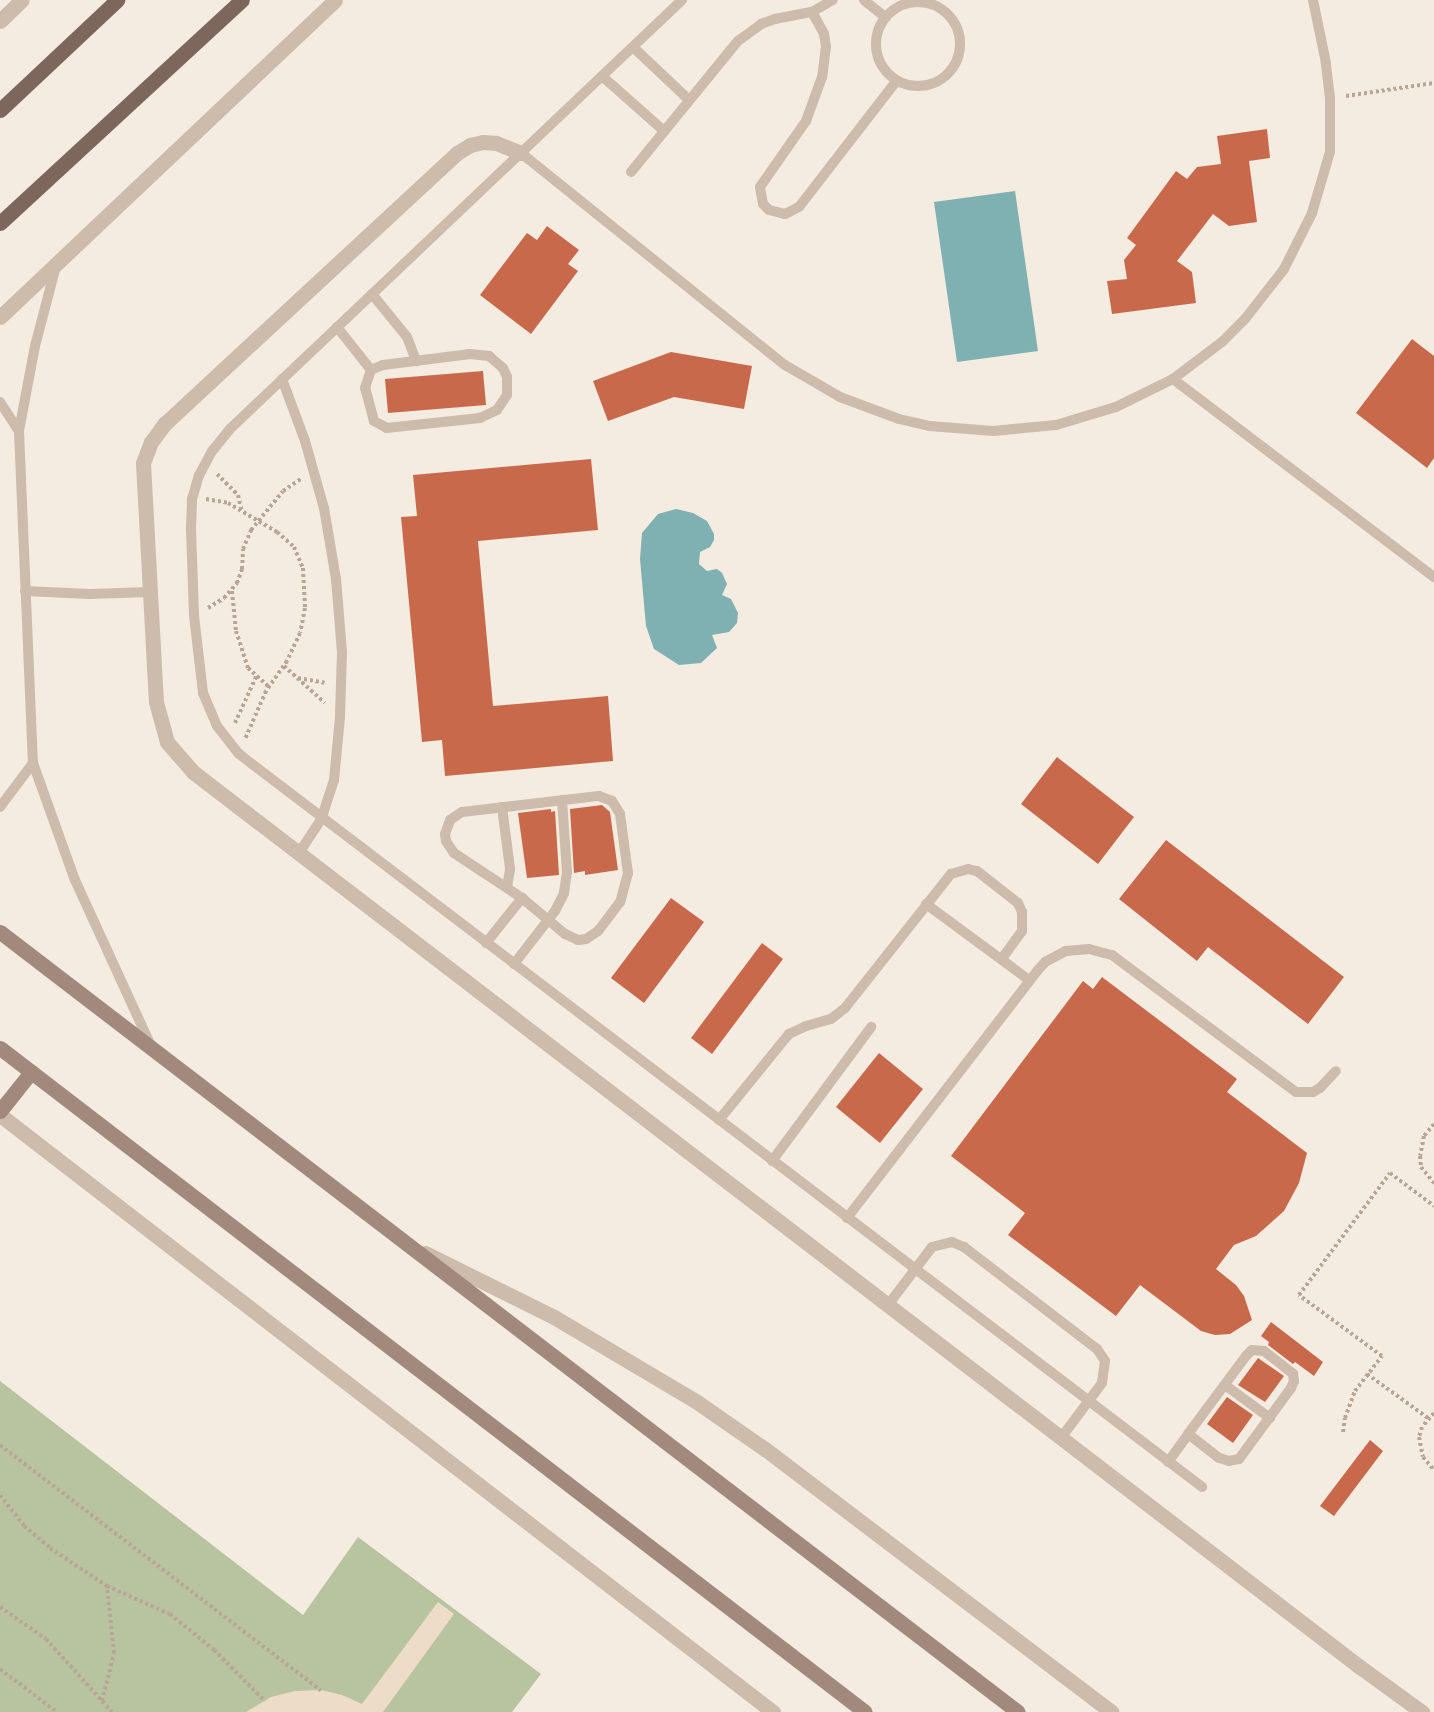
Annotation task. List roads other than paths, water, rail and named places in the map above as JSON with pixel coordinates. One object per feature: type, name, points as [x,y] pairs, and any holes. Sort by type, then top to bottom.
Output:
[{"type":"main road","points":[[0,110],[117,0]]},
{"type":"main road","points":[[0,223],[242,0]]},
{"type":"main road","points":[[0,932],[1018,1712]]},
{"type":"main road","points":[[0,1048],[865,1712]]},
{"type":"main road","points":[[0,1113],[31,1072]]},
{"type":"street","points":[[0,21],[22,0]]},
{"type":"street","points":[[0,317],[335,0]]},
{"type":"street","points":[[521,153],[496,143],[483,142],[470,145],[457,153],[165,423],[151,442],[143,463],[156,702],[167,742],[194,772],[1422,1712]]},
{"type":"street","points":[[0,1113],[773,1712]]},
{"type":"street","points":[[405,1244],[554,1317],[697,1402],[765,1449],[1111,1712]]},
{"type":"lane","points":[[682,0],[230,429],[205,464],[192,500],[190,558],[203,693],[217,726],[238,753],[1202,1487]]},
{"type":"lane","points":[[631,172],[728,52],[748,32],[775,19],[812,12],[833,0]]},
{"type":"lane","points":[[864,0],[886,18]]},
{"type":"lane","points":[[521,153],[785,365],[811,382],[868,409],[930,426],[972,430],[1024,429],[1087,417],[1116,407],[1173,379],[1223,341],[1266,295],[1294,250],[1312,213],[1330,152],[1330,98],[1322,40],[1313,0]]},
{"type":"lane","points":[[906,4],[929,4],[949,16],[960,38],[957,61],[942,79],[920,86],[897,80],[888,73],[877,51],[877,39],[886,18],[906,4]]},
{"type":"lane","points":[[812,12],[822,28],[826,46],[822,77],[806,121],[760,187],[763,204],[769,210],[785,214],[799,207],[897,80]]},
{"type":"lane","points":[[633,47],[689,100]]},
{"type":"lane","points":[[602,76],[664,131]]},
{"type":"lane","points":[[57,263],[35,346],[19,431],[33,763],[79,890],[152,1050]]},
{"type":"lane","points":[[372,294],[406,337],[416,361]]},
{"type":"lane","points":[[337,327],[371,370]]},
{"type":"lane","points":[[470,354],[489,356],[503,368],[507,377],[507,395],[497,410],[480,418],[387,428],[374,421],[369,413],[365,381],[371,370],[383,365],[470,354]]},
{"type":"lane","points":[[282,379],[315,472],[336,579],[342,688],[334,780],[322,818],[299,853]]},
{"type":"lane","points":[[1173,379],[1434,577]]},
{"type":"lane","points":[[0,402],[19,431]]},
{"type":"lane","points":[[25,591],[90,594],[150,592]]},
{"type":"lane","points":[[0,807],[33,763]]},
{"type":"lane","points":[[599,796],[606,798],[617,807],[627,863],[627,883],[620,902],[598,931],[586,939],[571,938],[507,887],[454,853],[449,848],[445,834],[450,820],[462,812],[562,800],[599,796]]},
{"type":"lane","points":[[514,964],[549,920],[564,893],[567,872],[562,800]]},
{"type":"lane","points":[[502,807],[510,869],[507,887]]},
{"type":"lane","points":[[719,1120],[789,1034],[806,1026],[831,1019],[845,1008],[951,874],[968,869],[985,875],[1012,896],[1022,912],[1022,931],[1002,959]]},
{"type":"lane","points":[[486,943],[522,898]]},
{"type":"lane","points":[[926,904],[1029,980]]},
{"type":"lane","points":[[847,1218],[1029,980],[1045,962],[1066,951],[1077,949],[1101,951],[1122,961],[1296,1092],[1313,1092],[1327,1083],[1336,1071]]},
{"type":"lane","points":[[772,1161],[871,1027]]},
{"type":"lane","points":[[888,1305],[915,1269],[938,1244],[958,1244],[1097,1348],[1105,1361],[1105,1376],[1062,1438]]},
{"type":"lane","points":[[1168,1462],[1188,1434],[1248,1353],[1256,1349],[1267,1353],[1290,1371],[1294,1381],[1243,1455],[1234,1460],[1219,1458],[1188,1434]]},
{"type":"lane","points":[[1225,1384],[1270,1418]]},
{"type":"water","points":[[1015,191],[1038,351],[957,362],[934,202]]},
{"type":"water","points":[[676,509],[693,513],[707,521],[714,534],[714,540],[710,547],[700,552],[699,564],[707,571],[717,569],[722,573],[727,584],[722,595],[731,599],[738,613],[737,623],[729,632],[712,635],[717,648],[701,663],[679,665],[654,649],[646,626],[640,559],[642,533],[658,514]]}]
